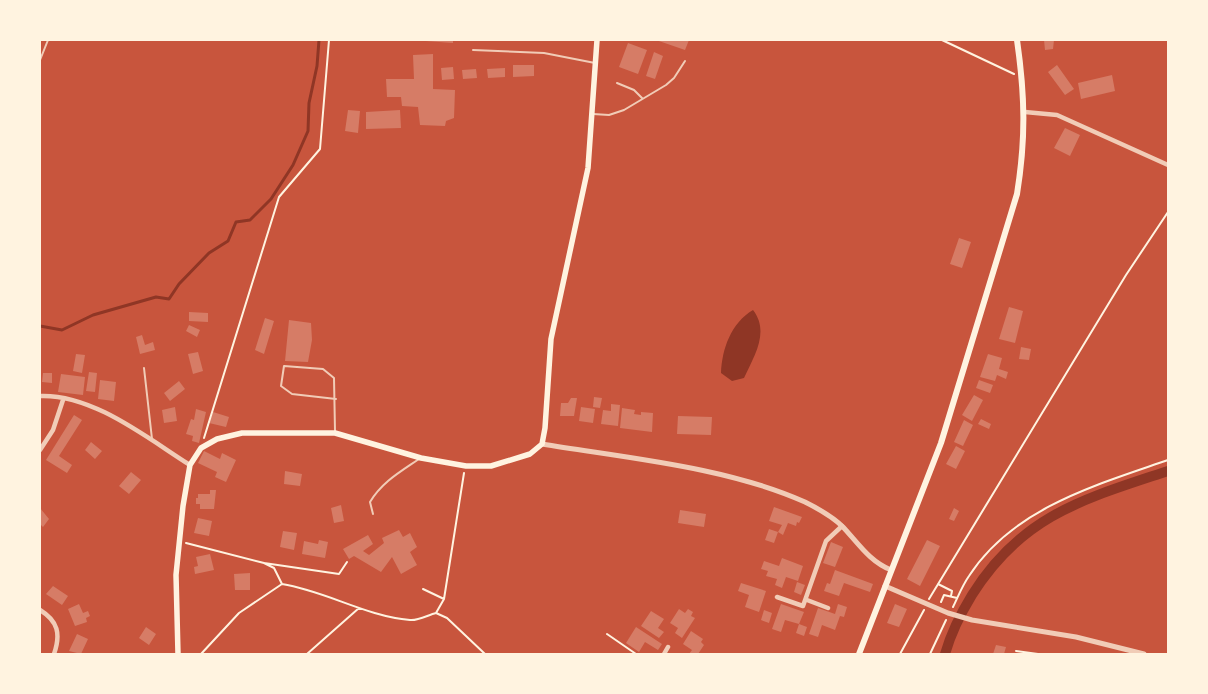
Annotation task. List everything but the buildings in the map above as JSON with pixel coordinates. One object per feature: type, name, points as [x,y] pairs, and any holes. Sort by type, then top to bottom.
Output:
[{"type":"main road","points":[[178,654],[176,575],[179,540],[190,465],[201,448],[217,439],[242,433],[335,433],[421,458],[466,466],[491,466],[510,462],[530,454],[542,444],[545,428],[551,339],[588,168],[597,40]]},
{"type":"main road","points":[[858,654],[941,443],[1007,232],[1019,186],[1025,112],[1017,40]]},
{"type":"street","points":[[1025,112],[1057,115],[1168,165]]},
{"type":"street","points":[[40,396],[90,405],[128,424],[190,465]]},
{"type":"street","points":[[40,450],[53,430],[63,400]]},
{"type":"street","points":[[542,444],[723,475],[805,502],[825,513],[842,526],[874,560],[891,570]]},
{"type":"street","points":[[777,597],[803,606],[807,600],[826,541],[842,526]]},
{"type":"street","points":[[885,586],[937,608],[972,620],[1076,638],[1144,654]]},
{"type":"street","points":[[807,600],[828,608]]},
{"type":"street","points":[[40,610],[49,616],[58,629],[54,654]]},
{"type":"street","points":[[664,654],[668,648]]},
{"type":"lane","points":[[40,60],[48,40]]},
{"type":"lane","points":[[473,50],[544,53],[595,63]]},
{"type":"lane","points":[[591,114],[618,113],[666,85],[685,61]]},
{"type":"lane","points":[[617,83],[634,90],[643,98]]},
{"type":"lane","points":[[335,433],[336,399],[334,378],[323,369],[284,366],[281,386],[292,394],[336,399]]},
{"type":"lane","points":[[144,368],[153,441]]},
{"type":"lane","points":[[373,514],[370,502],[378,490],[385,482],[421,458]]},
{"type":"path","points":[[201,448],[216,393],[279,197],[320,149],[329,40]]},
{"type":"path","points":[[942,40],[1022,77]]},
{"type":"path","points":[[929,599],[1126,275],[1168,212]]},
{"type":"path","points":[[951,610],[968,577],[979,562],[1020,524],[1054,504],[1089,487],[1168,460]]},
{"type":"path","points":[[201,654],[239,613],[282,584],[305,588],[359,608],[412,621],[436,613],[444,599],[466,466]]},
{"type":"path","points":[[179,540],[193,546],[264,563],[339,574],[347,562]]},
{"type":"path","points":[[264,563],[274,568],[282,584]]},
{"type":"path","points":[[938,584],[952,590],[951,596]]},
{"type":"path","points":[[423,589],[444,599]]},
{"type":"path","points":[[937,608],[944,595],[957,598]]},
{"type":"path","points":[[900,654],[925,607]]},
{"type":"path","points":[[307,654],[359,608]]},
{"type":"path","points":[[436,613],[447,618],[485,654]]},
{"type":"path","points":[[930,654],[948,617]]},
{"type":"path","points":[[607,634],[636,654]]},
{"type":"path","points":[[1016,651],[1038,654]]},
{"type":"shaded area","points":[[753,310],[758,318],[760,327],[759,344],[744,378],[732,381],[721,373],[723,355],[733,329],[745,315]]},
{"type":"waterway","points":[[40,326],[62,330],[93,315],[156,297],[169,299],[179,284],[209,253],[228,241],[236,222],[250,220],[271,199],[293,165],[308,131],[309,103],[317,66],[319,40]]},
{"type":"waterway","points":[[945,654],[950,638],[972,595],[991,568],[1012,546],[1034,528],[1082,501],[1168,471]]}]
